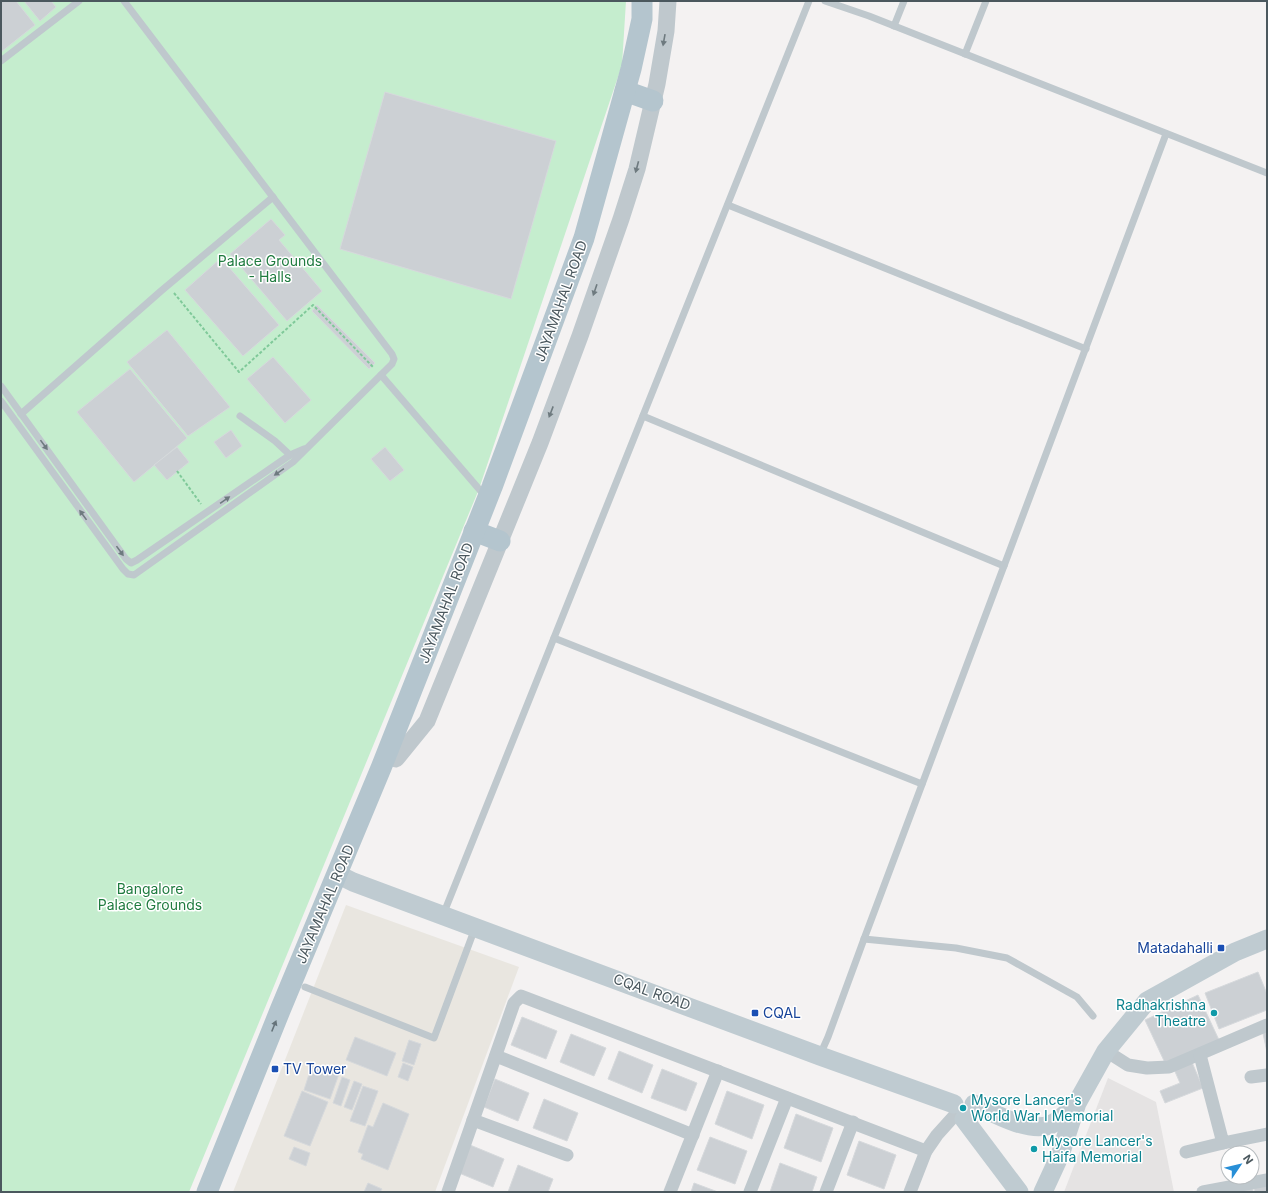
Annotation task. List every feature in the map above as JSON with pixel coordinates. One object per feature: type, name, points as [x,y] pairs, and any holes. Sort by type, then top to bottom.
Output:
[{"type":"main road","name":"JAYAMAHAL ROAD","points":[[629,93],[642,19],[642,1]]},
{"type":"main road","name":"JAYAMAHAL ROAD","points":[[207,1192],[343,877],[396,759],[486,536],[494,492],[584,238],[650,30],[650,1]]},
{"type":"main road","points":[[629,93],[653,101]]},
{"type":"main road","name":"JAYAMAHAL ROAD","points":[[220,1192],[305,986],[381,768],[486,536]]},
{"type":"main road","name":"CQAL ROAD","points":[[343,877],[962,1110],[1034,1126],[1049,1125],[1063,1117],[1077,1103]]},
{"type":"main road","name":"CQAL ROAD","points":[[1043,1192],[1060,1155],[1077,1103],[1106,1051],[1147,1001],[1222,959],[1267,939]]},
{"type":"main road","points":[[962,1110],[1019,1192]]},
{"type":"street","points":[[486,536],[540,443],[580,336],[621,218],[637,169],[653,101],[666,31],[668,1]]},
{"type":"street","points":[[451,1191],[473,1120],[514,1003],[521,996],[926,1151]]},
{"type":"street","points":[[1106,1051],[1128,1065],[1147,1068],[1170,1067],[1267,1025]]},
{"type":"street","points":[[1200,1054],[1223,1143]]},
{"type":"street","points":[[496,1056],[693,1135]]},
{"type":"street","points":[[670,1192],[718,1071]]},
{"type":"street","points":[[1251,1077],[1267,1075]]},
{"type":"street","points":[[750,1192],[787,1098]]},
{"type":"street","points":[[910,1192],[926,1151],[937,1135],[962,1110]]},
{"type":"street","points":[[473,1120],[567,1155]]},
{"type":"street","points":[[826,1192],[853,1122]]},
{"type":"street","points":[[1186,1152],[1267,1134]]},
{"type":"street","points":[[1203,1192],[1267,1180]]},
{"type":"lane","points":[[1,61],[79,1]]},
{"type":"lane","points":[[1,401],[118,563],[128,574],[134,575],[293,462],[392,364],[394,359],[392,354],[124,1]]},
{"type":"lane","points":[[443,915],[809,1]]},
{"type":"lane","points":[[825,1],[894,26],[1267,173]]},
{"type":"lane","points":[[894,26],[904,1]]},
{"type":"lane","points":[[965,54],[986,1]]},
{"type":"lane","points":[[820,1056],[1166,134]]},
{"type":"lane","points":[[21,414],[273,197]]},
{"type":"lane","points":[[728,205],[1086,349]]},
{"type":"lane","points":[[381,375],[494,492]]},
{"type":"lane","points":[[1,386],[126,559],[131,563],[290,455],[308,447]]},
{"type":"lane","points":[[240,416],[275,441],[290,455]]},
{"type":"lane","points":[[643,416],[1004,566]]},
{"type":"lane","points":[[237,491],[242,498]]},
{"type":"lane","points":[[175,534],[181,541]]},
{"type":"lane","points":[[554,638],[922,784]]},
{"type":"lane","points":[[305,986],[434,1038],[475,927]]},
{"type":"lane","points":[[864,939],[956,948],[1007,958],[1077,997],[1093,1016]]},
{"type":"path","points":[[168,286],[240,372],[313,305],[381,375]]},
{"type":"path","points":[[177,471],[206,512]]},
{"type":"shaded area","points":[[346,905],[519,967],[435,1192],[233,1192]]},
{"type":"shaded area","points":[[1108,1078],[1156,1102],[1174,1192],[1064,1192]]},
{"type":"green space","name":"Palace Grounds - Halls","points":[[1,1],[626,1],[622,65],[479,489],[189,1192],[1,1192]]},
{"type":"building","points":[[1,1],[16,1],[35,25],[1,52]]},
{"type":"building","points":[[24,1],[51,1],[56,7],[40,21]]},
{"type":"building","points":[[385,92],[556,141],[511,299],[340,249]]},
{"type":"building","points":[[271,219],[285,235],[279,240],[322,291],[287,321],[230,254]]},
{"type":"building","points":[[221,258],[279,325],[243,356],[185,290]]},
{"type":"building","points":[[317,305],[375,363],[369,369],[312,311]]},
{"type":"building","points":[[167,330],[230,407],[188,436],[127,362]]},
{"type":"building","points":[[273,357],[311,400],[285,423],[247,379]]},
{"type":"building","points":[[130,369],[187,438],[134,482],[77,412]]},
{"type":"building","points":[[231,430],[242,446],[226,458],[214,442]]},
{"type":"building","points":[[177,447],[189,462],[167,480],[154,465]]},
{"type":"building","points":[[385,447],[404,470],[390,481],[371,459]]},
{"type":"building","points":[[1258,972],[1267,994],[1267,1010],[1219,1029],[1205,993]]},
{"type":"building","points":[[1198,995],[1219,1040],[1166,1065],[1145,1020]]},
{"type":"building","points":[[522,1017],[557,1031],[546,1059],[511,1045]]},
{"type":"building","points":[[1267,1028],[1267,1052],[1262,1029]]},
{"type":"building","points":[[571,1034],[606,1048],[594,1076],[560,1062]]},
{"type":"building","points":[[355,1037],[396,1053],[387,1076],[346,1060]]},
{"type":"building","points":[[409,1040],[421,1044],[414,1065],[402,1061]]},
{"type":"building","points":[[619,1051],[653,1065],[642,1093],[608,1079]]},
{"type":"building","points":[[1191,1060],[1203,1088],[1165,1103],[1160,1091],[1180,1083],[1173,1067]]},
{"type":"building","points":[[403,1063],[413,1067],[408,1081],[398,1077]]},
{"type":"building","points":[[312,1065],[339,1074],[330,1099],[304,1090]]},
{"type":"building","points":[[662,1069],[697,1083],[686,1111],[651,1098]]},
{"type":"building","points":[[342,1077],[350,1080],[341,1106],[333,1103]]},
{"type":"building","points":[[495,1079],[529,1093],[518,1121],[484,1107]]},
{"type":"building","points":[[354,1081],[362,1084],[352,1110],[344,1107]]},
{"type":"building","points":[[363,1086],[378,1091],[365,1126],[350,1121]]},
{"type":"building","points":[[302,1091],[328,1102],[310,1146],[284,1136]]},
{"type":"building","points":[[727,1091],[764,1105],[752,1139],[715,1124]]},
{"type":"building","points":[[544,1099],[578,1113],[567,1141],[533,1128]]},
{"type":"building","points":[[383,1103],[409,1114],[388,1170],[361,1159],[363,1154],[358,1152],[368,1125],[373,1127]]},
{"type":"building","points":[[796,1114],[833,1128],[821,1162],[784,1148]]},
{"type":"building","points":[[710,1137],[747,1151],[735,1184],[697,1170]]},
{"type":"building","points":[[859,1141],[896,1155],[884,1189],[847,1175]]},
{"type":"building","points":[[470,1145],[504,1159],[493,1187],[459,1173]]},
{"type":"building","points":[[294,1147],[310,1153],[306,1166],[289,1159]]},
{"type":"building","points":[[780,1163],[817,1177],[812,1192],[770,1192]]},
{"type":"building","points":[[518,1165],[553,1179],[548,1192],[508,1192]]},
{"type":"building","points":[[368,1183],[382,1189],[380,1192],[364,1192]]},
{"type":"building","points":[[694,1183],[718,1192],[691,1192]]},
{"type":"building","points":[[1267,1186],[1267,1192],[1255,1192],[1254,1187]]},
{"type":"building","points":[[1253,1187],[1253,1192],[1238,1192],[1238,1189]]},
{"type":"place","name":"Matadahalli","points":[[1221,948]]},
{"type":"place","name":"CQAL","points":[[755,1013]]},
{"type":"place","name":"Radhakrishna Theatre","points":[[1214,1013]]},
{"type":"place","name":"TV Tower","points":[[275,1069]]},
{"type":"place","name":"Mysore Lancer's World War I Memorial","points":[[963,1108]]},
{"type":"place","name":"Mysore Lancer's Haifa Memorial","points":[[1034,1149]]},
{"type":"park label","name":"Bangalore Palace Grounds","points":[[150,898]]}]
